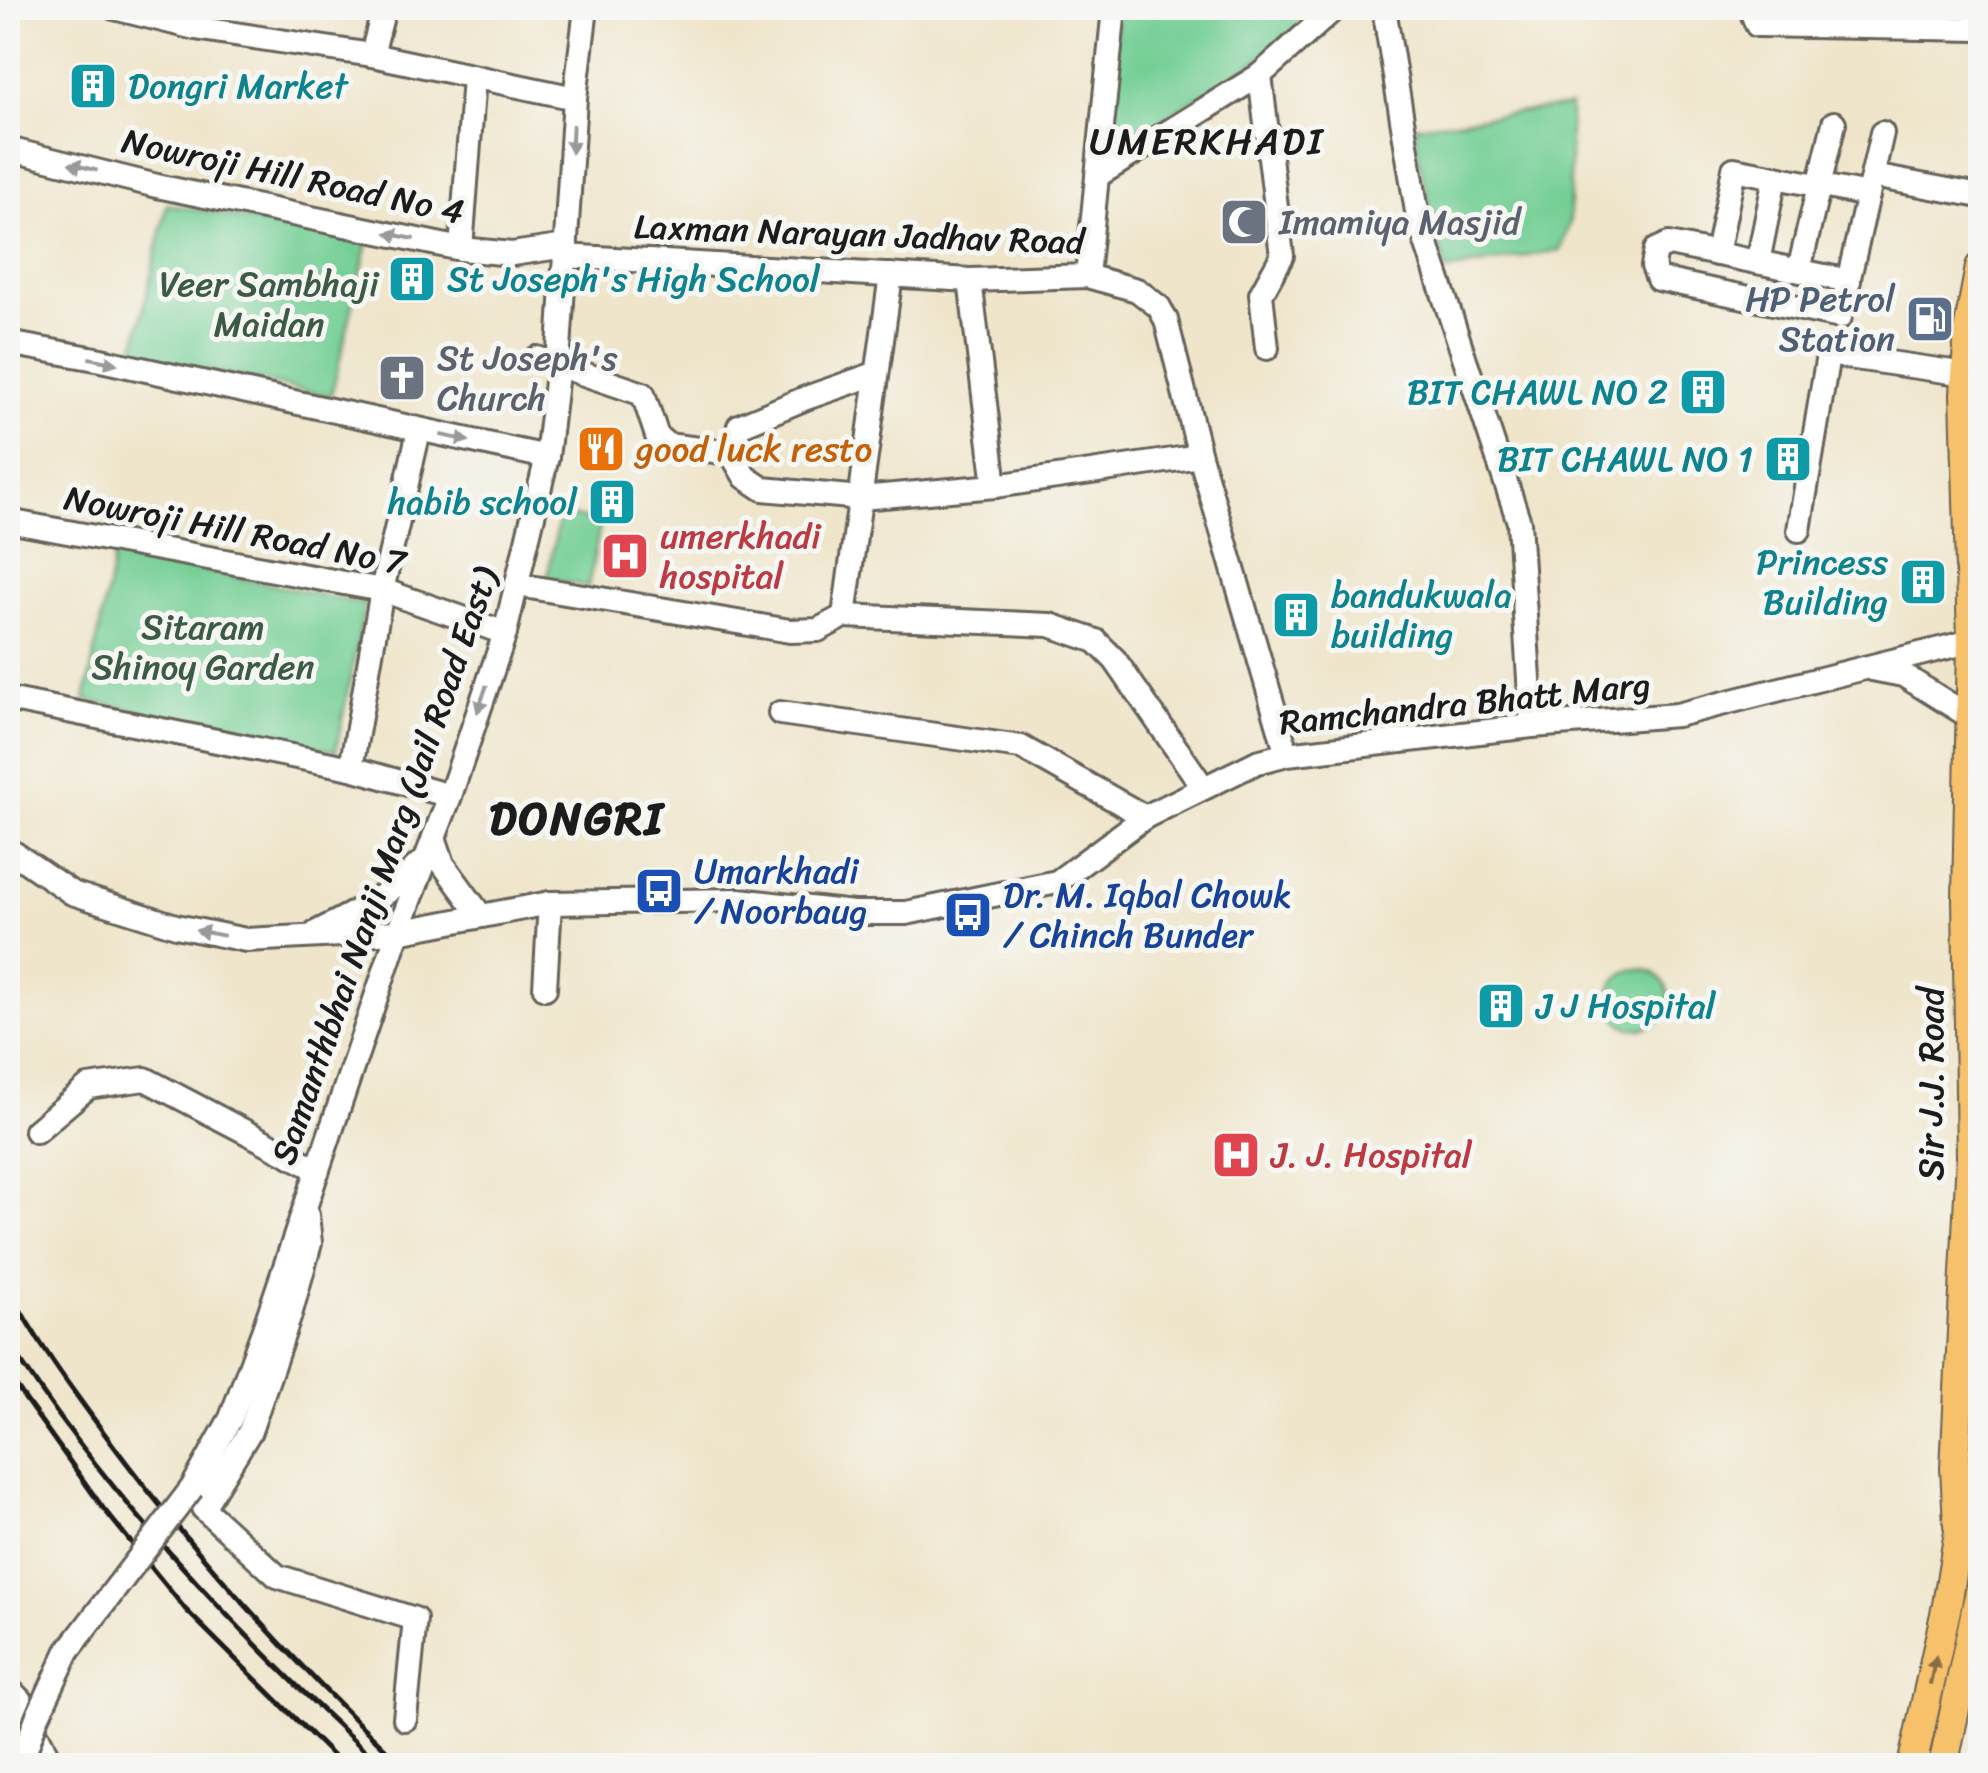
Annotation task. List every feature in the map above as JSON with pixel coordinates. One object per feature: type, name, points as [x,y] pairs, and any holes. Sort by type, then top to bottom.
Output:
[{"type":"main road","name":"Sir J.J. Road","points":[[1958,1525],[1955,1468],[1971,1156],[1967,899],[1970,717],[1976,641],[1966,374],[1969,326],[1980,267]]},
{"type":"main road","points":[[1912,1766],[1947,1605],[1958,1525],[1973,1470],[1980,1342]]},
{"type":"main road","points":[[1943,1766],[1980,1595]]},
{"type":"street","points":[[114,8],[198,18],[574,98]]},
{"type":"street","points":[[372,54],[384,8]]},
{"type":"street","name":"Samanthbhai Nanji Marg (Jail Road East)","points":[[20,1766],[68,1651],[192,1488],[231,1418],[505,633],[546,457],[547,362],[565,251],[574,98],[586,8]]},
{"type":"street","points":[[1087,276],[1114,8]]},
{"type":"street","points":[[1097,176],[1260,75],[1335,8]]},
{"type":"street","points":[[1384,8],[1418,218],[1519,522],[1532,726]]},
{"type":"street","points":[[1750,8],[1757,25],[1980,29]]},
{"type":"street","points":[[1260,75],[1282,256],[1261,294],[1267,348]]},
{"type":"street","points":[[461,249],[474,78]]},
{"type":"street","points":[[1799,270],[1834,123]]},
{"type":"street","points":[[1799,530],[1827,361],[1834,354],[1882,133]]},
{"type":"street","name":"Nowroji Hill Road No 4","points":[[8,148],[156,186],[461,249],[512,254],[565,251]]},
{"type":"street","points":[[1716,254],[1734,168],[1819,185],[1870,185],[1980,196]]},
{"type":"street","points":[[1744,297],[1776,177]]},
{"type":"street","points":[[1840,317],[1658,280],[1654,273],[1656,250],[1661,245],[1849,280]]},
{"type":"street","name":"Laxman Narayan Jadhav Road","points":[[565,251],[970,280],[1087,276],[1137,290],[1159,306],[1166,320],[1200,456],[1287,754]]},
{"type":"street","points":[[844,616],[890,275]]},
{"type":"street","points":[[970,280],[995,486]]},
{"type":"street","points":[[8,343],[546,457]]},
{"type":"street","points":[[1834,354],[1966,374]]},
{"type":"street","points":[[547,362],[643,394],[657,436],[666,445],[731,452]]},
{"type":"street","points":[[875,374],[739,426],[731,452],[745,477],[763,489],[861,498],[995,486],[1200,456]]},
{"type":"street","points":[[351,768],[382,590],[419,430]]},
{"type":"street","name":"Nowroji Hill Road No 7","points":[[8,521],[382,590],[505,633]]},
{"type":"street","points":[[518,584],[790,631],[818,630],[844,616],[1050,625],[1096,640],[1115,660],[1204,787]]},
{"type":"street","name":"Ramchandra Bhatt Marg","points":[[8,850],[72,893],[176,926],[246,940],[398,932],[550,903],[739,900],[853,914],[906,913],[1057,882],[1145,817],[1258,762],[1287,754],[1532,726],[1677,715],[1976,641]]},
{"type":"street","points":[[1865,667],[1904,674],[1970,717]]},
{"type":"street","points":[[8,699],[351,768],[450,796]]},
{"type":"street","points":[[780,713],[1021,747],[1145,817]]},
{"type":"street","points":[[307,937],[398,887],[431,846],[481,916]]},
{"type":"street","points":[[545,988],[550,903]]},
{"type":"street","points":[[36,1131],[88,1088],[145,1079],[318,1170]]},
{"type":"street","points":[[306,1204],[310,1243],[290,1314],[250,1431],[203,1508],[276,1576],[414,1619],[405,1719]]},
{"type":"street","points":[[8,1726],[14,1694]]},
{"type":"street","points":[[14,1694],[47,1755],[42,1766]]},
{"type":"green space","points":[[1118,8],[1317,8],[1259,59],[1103,156]]},
{"type":"green space","points":[[1570,106],[1570,222],[1560,250],[1446,271],[1419,160],[1415,126]]},
{"type":"green space","name":"Veer Sambhaji Maidan","points":[[167,204],[368,243],[331,396],[133,356]]},
{"type":"green space","points":[[560,514],[601,522],[588,587],[547,578]]},
{"type":"green space","name":"Sitaram Shinoy Garden","points":[[115,552],[365,604],[336,751],[85,700]]},
{"type":"green space","points":[[1639,969],[1660,978],[1669,999],[1660,1020],[1639,1029],[1618,1020],[1609,999],[1618,978]]},
{"type":"railway","points":[[8,1288],[69,1385],[178,1527],[286,1650],[403,1766]]},
{"type":"railway","points":[[8,1341],[89,1455],[181,1565],[280,1669],[382,1766]]},
{"type":"railway","points":[[8,1375],[103,1508],[186,1610],[343,1766]]},
{"type":"place","name":"Dongri Market","points":[[93,86]]},
{"type":"place","name":"Imamiya Masjid","points":[[1244,222]]},
{"type":"place","name":"St Joseph's High School","points":[[412,279]]},
{"type":"place","name":"HP Petrol Station","points":[[1930,319]]},
{"type":"place","name":"St Joseph's Church","points":[[402,378]]},
{"type":"place","name":"BIT CHAWL NO 2","points":[[1703,392]]},
{"type":"place","name":"good luck resto","points":[[601,449]]},
{"type":"place","name":"BIT CHAWL NO 1","points":[[1788,459]]},
{"type":"place","name":"habib school","points":[[612,502]]},
{"type":"place","name":"umerkhadi hospital","points":[[625,556]]},
{"type":"place","name":"Princess Building","points":[[1923,582]]},
{"type":"place","name":"bandukwala building","points":[[1296,615]]},
{"type":"place","name":"Umarkhadi / Noorbaug","points":[[659,891]]},
{"type":"place","name":"Dr. M. Iqbal Chowk / Chinch Bunder","points":[[968,915]]},
{"type":"place","name":"J J Hospital","points":[[1501,1006]]},
{"type":"place","name":"J. J. Hospital","points":[[1236,1155]]},
{"type":"district","name":"UMERKHADI","points":[[1207,141]]},
{"type":"district","name":"DONGRI","points":[[577,818]]}]
